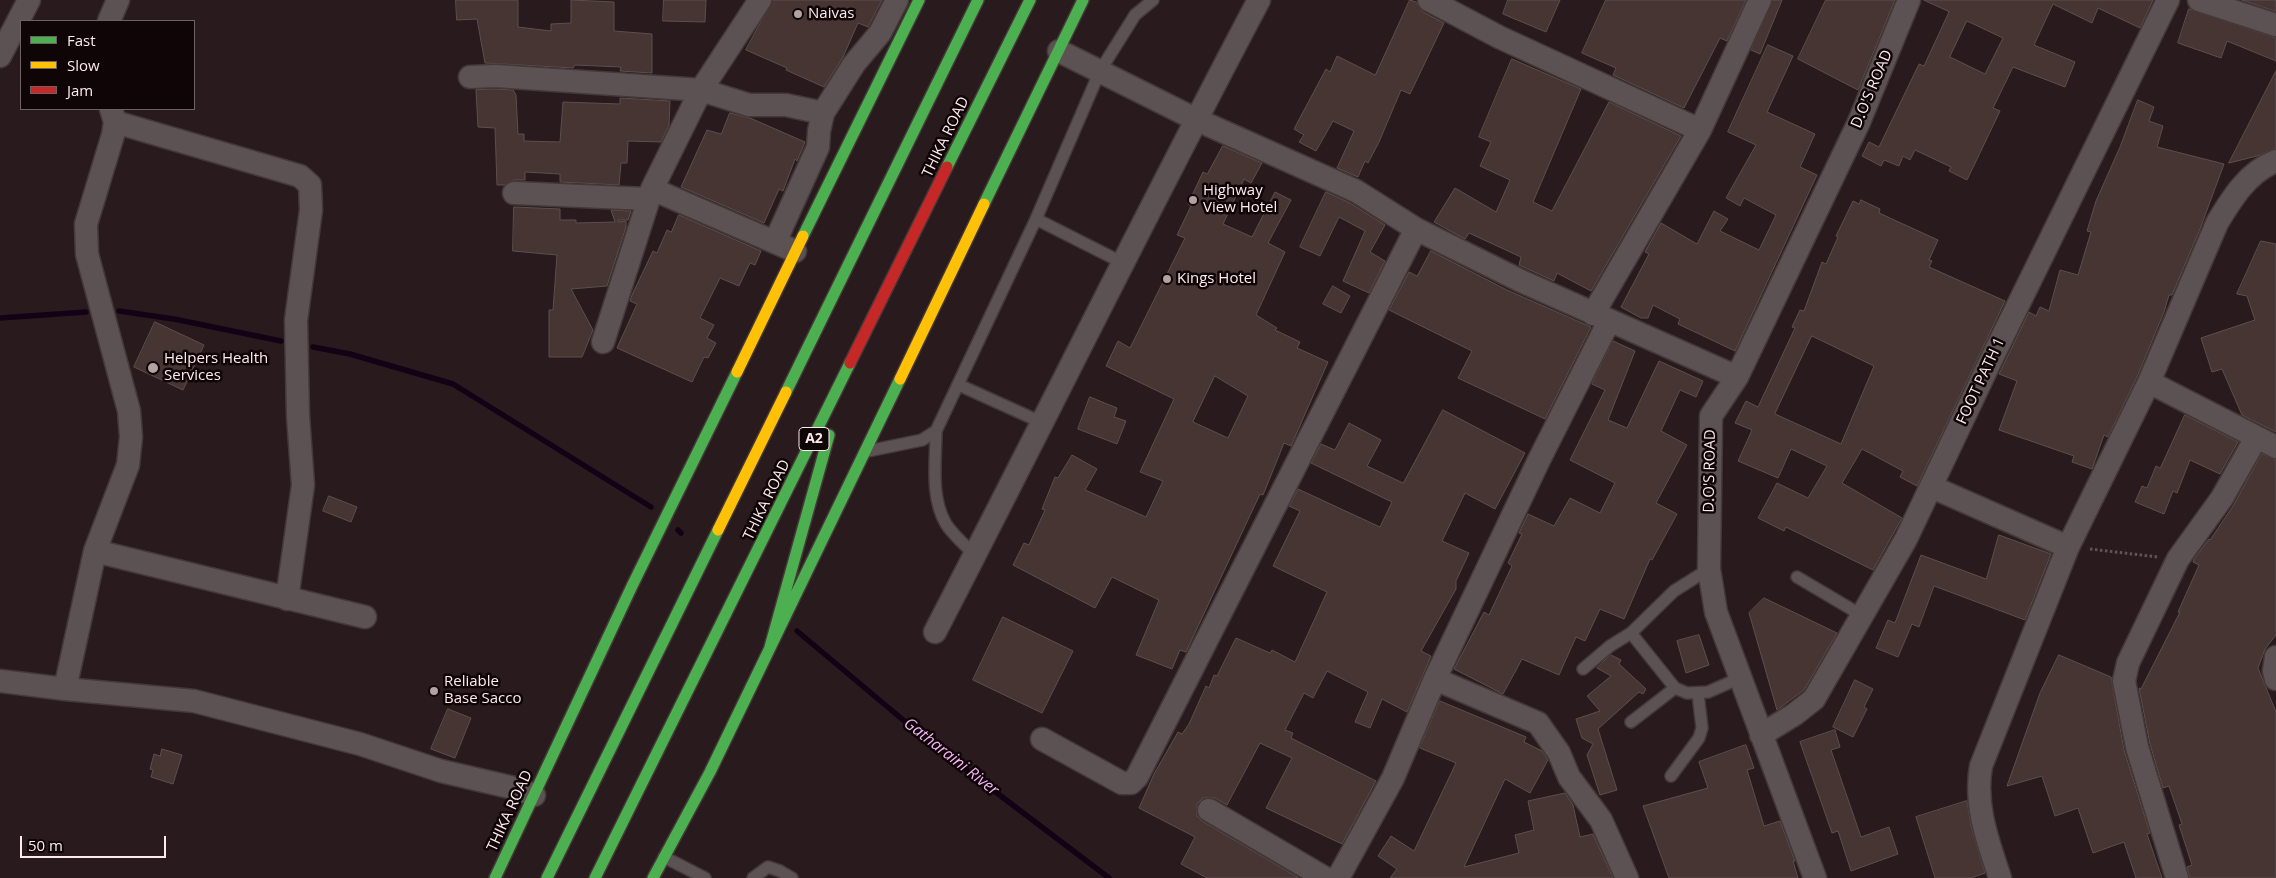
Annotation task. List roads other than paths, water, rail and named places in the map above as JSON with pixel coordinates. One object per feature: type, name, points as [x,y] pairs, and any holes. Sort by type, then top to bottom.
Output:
[{"type":"main road","name":"THIKA ROAD","points":[[495,878],[632,586],[919,0]]},
{"type":"main road","name":"THIKA ROAD","points":[[595,878],[1030,0]]},
{"type":"main road","points":[[653,878],[710,772],[1083,0]]},
{"type":"main road","name":"THIKA ROAD","points":[[547,878],[977,1]]},
{"type":"main road","points":[[770,647],[846,373]]},
{"type":"street","points":[[0,56],[29,0]]},
{"type":"street","points":[[109,20],[118,0]]},
{"type":"street","points":[[603,342],[650,194],[701,90],[760,0]]},
{"type":"street","points":[[775,242],[816,154],[823,113],[854,64],[880,33],[897,0]]},
{"type":"street","points":[[935,632],[1196,119],[1259,0]]},
{"type":"street","points":[[1429,0],[1499,37],[1700,130]]},
{"type":"street","points":[[1338,878],[1393,778],[1435,679],[1548,442],[1601,318],[1700,130],[1760,0]]},
{"type":"street","name":"D.O'S ROAD","points":[[1815,878],[1716,612],[1709,569],[1711,416],[1737,377],[1859,122],[1909,0]]},
{"type":"street","name":"FOOT PATH 1","points":[[1761,735],[1795,714],[1814,699],[1906,539],[1932,488],[1991,360],[2168,0]]},
{"type":"street","points":[[2199,0],[2276,25]]},
{"type":"street","points":[[1058,51],[1196,119],[1356,191],[1416,229],[1521,282],[1737,377]]},
{"type":"street","points":[[470,77],[496,76],[701,90],[749,105],[786,105],[823,113]]},
{"type":"street","points":[[65,689],[95,551],[128,465],[131,437],[129,411],[88,254],[86,224],[113,135],[113,115],[300,176],[310,185],[311,210],[296,320],[298,416],[303,485],[287,599]]},
{"type":"street","points":[[2000,878],[1979,808],[1978,781],[1981,766],[2068,547],[2149,382],[2217,222],[2228,204],[2254,174],[2276,161]]},
{"type":"street","points":[[514,192],[650,194],[795,250]]},
{"type":"street","points":[[1042,739],[1122,783],[1131,783],[1137,777],[1416,229]]},
{"type":"street","points":[[2149,382],[2266,443],[2222,498],[2178,559],[2128,663],[2124,682],[2137,747],[2178,878]]},
{"type":"street","points":[[1932,488],[2068,547]]},
{"type":"street","points":[[95,551],[365,617]]},
{"type":"street","points":[[2276,657],[2274,671],[2276,679]]},
{"type":"street","points":[[1435,679],[1538,723],[1559,753],[1570,778],[1601,820],[1627,878]]},
{"type":"street","points":[[0,681],[194,701],[360,744],[441,771],[514,788],[534,795]]},
{"type":"street","points":[[1209,810],[1325,878]]},
{"type":"lane","points":[[975,556],[946,525],[940,510],[936,495],[936,431],[1036,219],[1100,71],[1135,15],[1153,0]]},
{"type":"lane","points":[[1036,219],[1123,263]]},
{"type":"lane","points":[[959,385],[1043,423]]},
{"type":"lane","points":[[864,452],[922,440],[936,431]]},
{"type":"lane","points":[[1583,669],[1610,646],[1631,633],[1674,591],[1709,569]]},
{"type":"lane","points":[[1797,577],[1863,616]]},
{"type":"lane","points":[[1631,633],[1675,688],[1686,693],[1698,694],[1740,678]]},
{"type":"lane","points":[[1631,722],[1675,688]]},
{"type":"lane","points":[[1671,776],[1699,738],[1702,728],[1698,694]]},
{"type":"lane","points":[[664,857],[705,878]]},
{"type":"lane","points":[[753,878],[768,868],[780,871],[792,878]]},
{"type":"waterway","points":[[119,311],[174,319],[281,341]]},
{"type":"waterway","points":[[0,318],[86,312]]},
{"type":"waterway","points":[[313,347],[350,354],[453,384],[651,507]]},
{"type":"waterway","points":[[678,530],[681,533]]},
{"type":"waterway","name":"Gatharaini River","points":[[797,631],[927,740],[1109,878]]},
{"type":"place","name":"Naivas","points":[[798,14]]},
{"type":"place","name":"Highway View Hotel","points":[[1193,200]]},
{"type":"place","name":"Kings Hotel","points":[[1167,279]]},
{"type":"place","name":"Helpers Health Services","points":[[153,368]]},
{"type":"place","name":"Reliable Base Sacco","points":[[434,691]]}]
